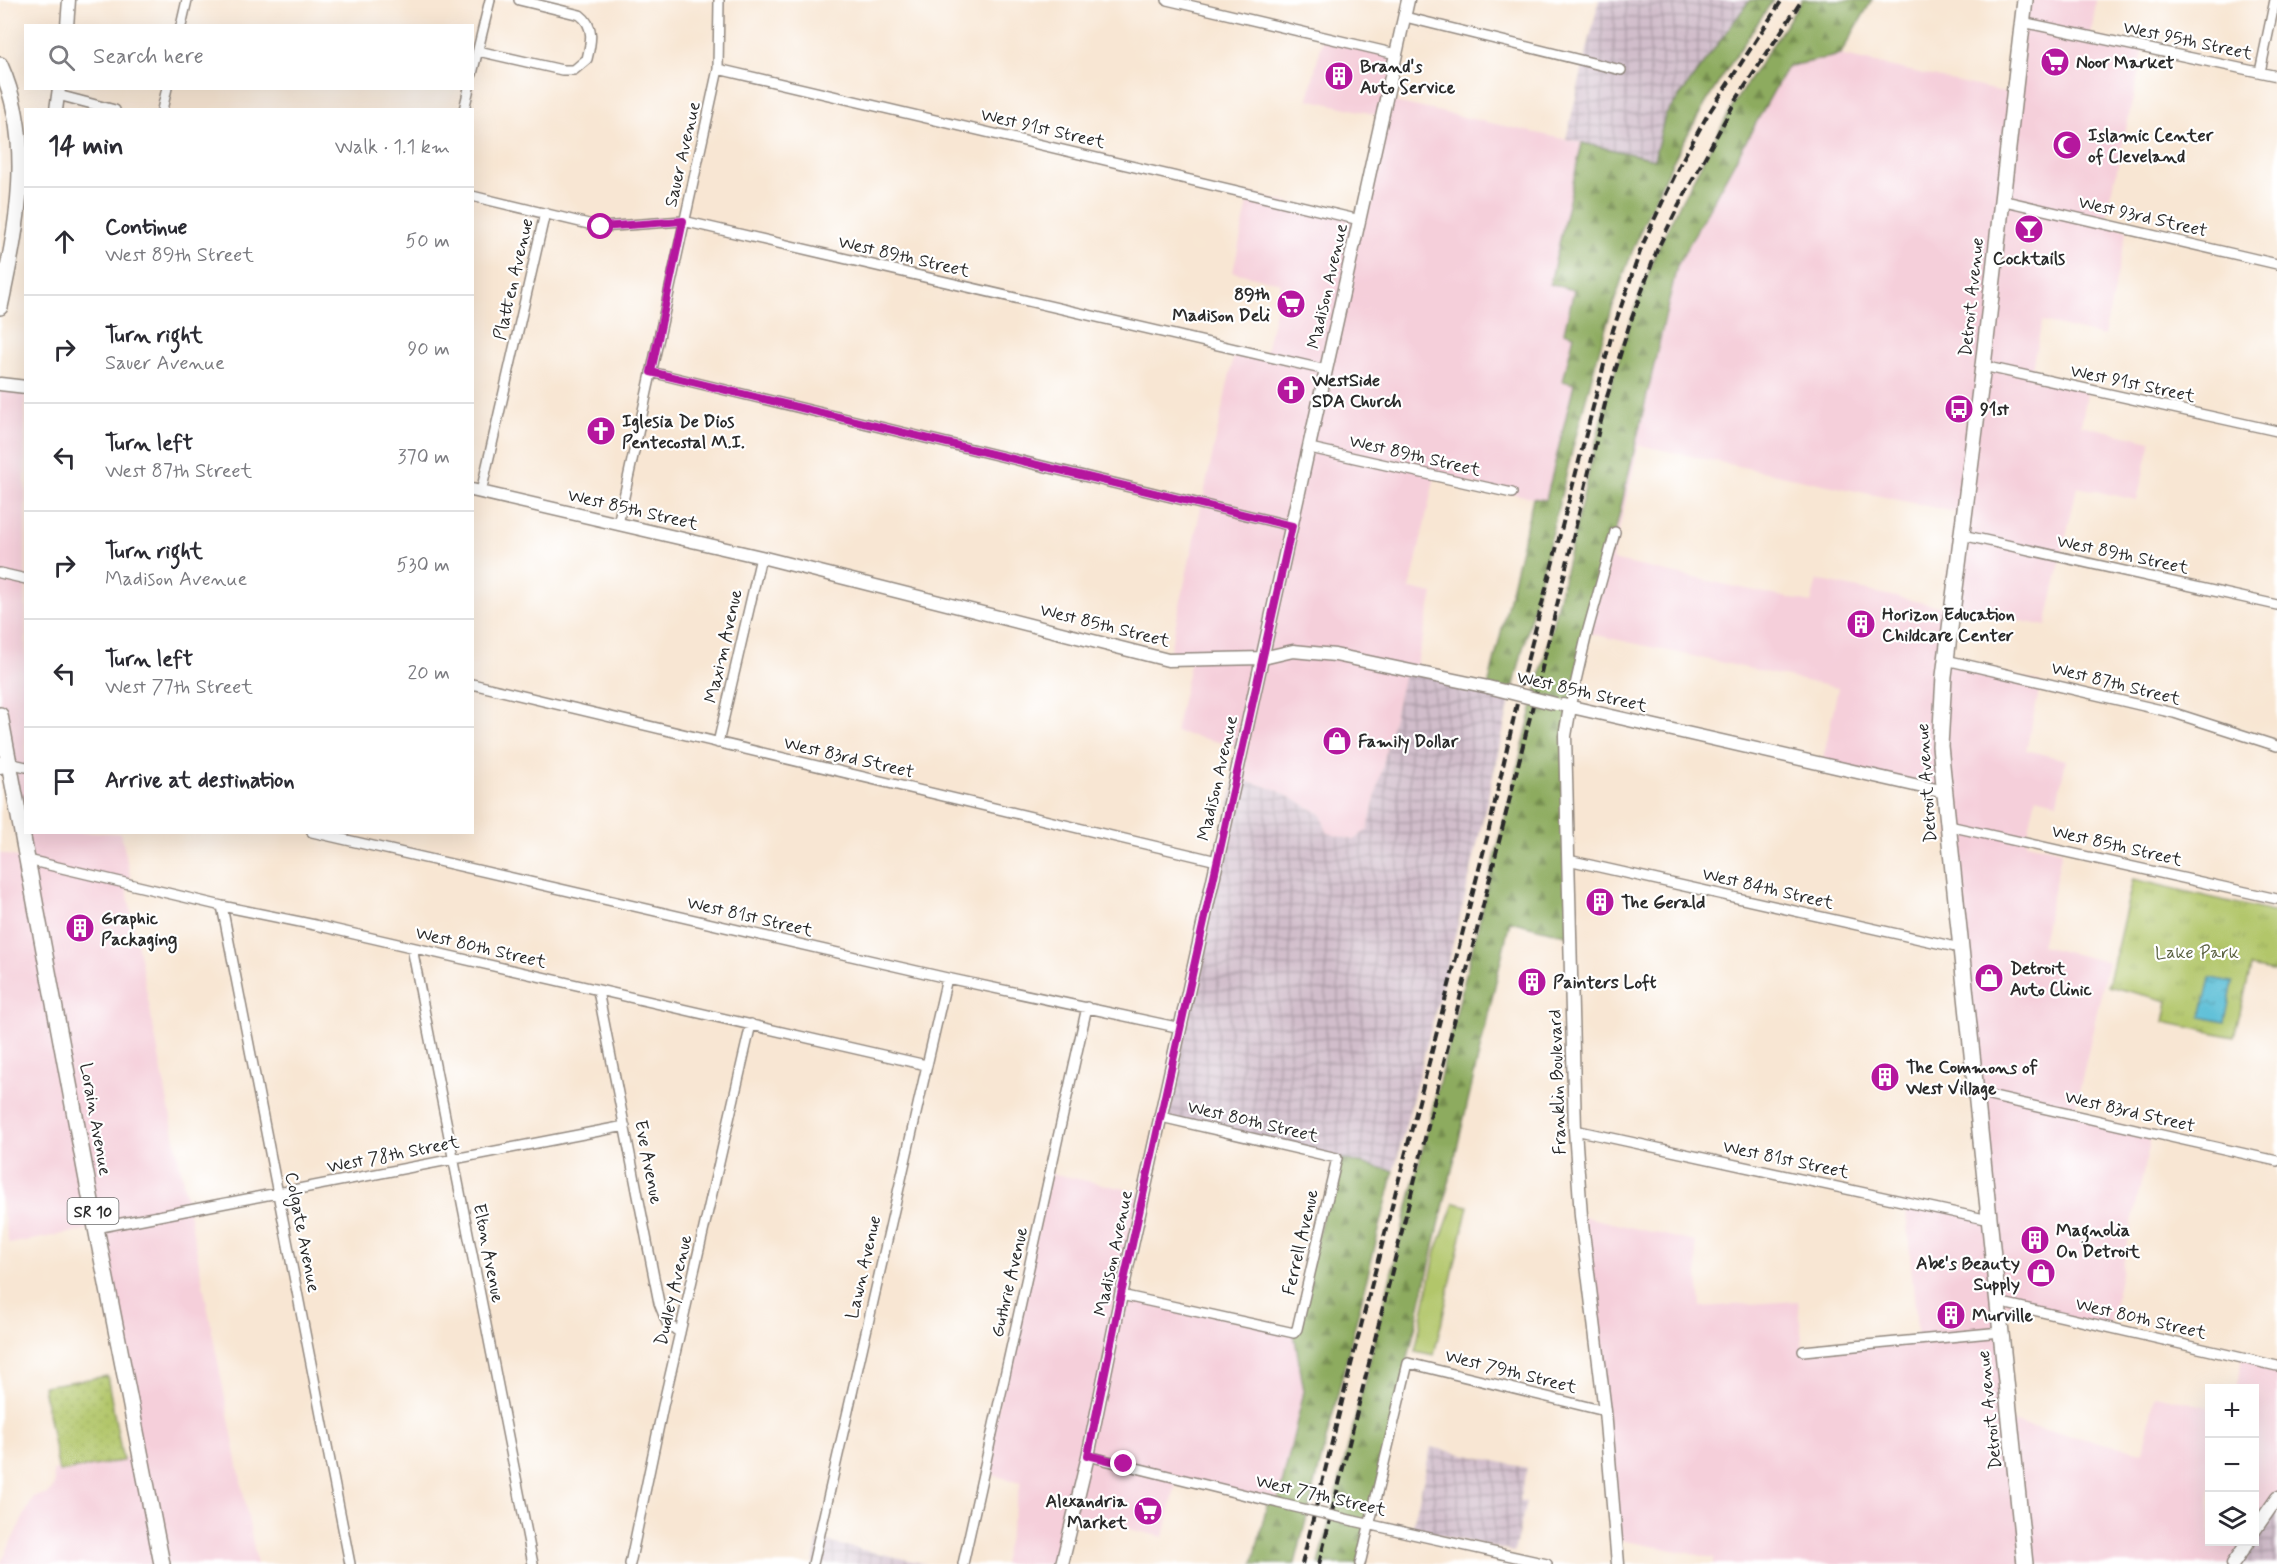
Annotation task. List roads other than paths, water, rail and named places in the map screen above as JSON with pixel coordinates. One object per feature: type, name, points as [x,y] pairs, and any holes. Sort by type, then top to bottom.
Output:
[{"type":"main road","name":"Detroit Avenue","points":[[2025,0],[1946,660],[1940,746],[2025,1564]]},
{"type":"main road","points":[[0,307],[16,230],[21,168],[16,120],[1,67]]},
{"type":"main road","name":"Lorain Avenue","points":[[0,715],[96,1228],[162,1564]]},
{"type":"street","points":[[67,24],[69,0]]},
{"type":"street","points":[[182,24],[187,0]]},
{"type":"street","points":[[474,66],[490,0]]},
{"type":"street","points":[[478,51],[562,70],[574,70],[587,59],[592,32],[585,19],[580,15],[519,0]]},
{"type":"street","name":"Sauer Avenue","points":[[618,524],[718,69],[719,0]]},
{"type":"street","points":[[1167,0],[1396,54]]},
{"type":"street","name":"Madison Avenue","points":[[1062,1564],[1088,1455],[1121,1294],[1408,0]]},
{"type":"street","points":[[2260,72],[2275,0]]},
{"type":"street","points":[[1404,17],[1621,70]]},
{"type":"street","name":"West 95th Street","points":[[2022,22],[2277,76]]},
{"type":"street","name":"West 91st Street","points":[[718,69],[1360,220]]},
{"type":"street","points":[[162,108],[167,90]]},
{"type":"street","points":[[464,108],[469,90]]},
{"type":"street","points":[[56,108],[59,92],[109,108]]},
{"type":"street","name":"West 89th Street","points":[[474,196],[601,227],[683,221],[1326,370]]},
{"type":"street","name":"West 93rd Street","points":[[2001,200],[2277,264]]},
{"type":"street","name":"Platten Avenue","points":[[477,491],[545,213]]},
{"type":"street","points":[[16,230],[24,216]]},
{"type":"street","name":"West 91st Street","points":[[1983,366],[2277,431]]},
{"type":"street","points":[[651,372],[1292,526]]},
{"type":"street","points":[[0,384],[24,387]]},
{"type":"street","name":"West 89th Street","points":[[1310,448],[1512,493]]},
{"type":"street","name":"West 85th Street","points":[[477,491],[761,557],[1168,660],[1263,658],[1293,651],[1335,655],[1488,687],[1945,792]]},
{"type":"street","name":"Franklin Boulevard","points":[[1615,531],[1587,633],[1565,736],[1575,1131],[1581,1216],[1605,1411],[1618,1564]]},
{"type":"street","name":"West 89th Street","points":[[1962,535],[2277,605]]},
{"type":"street","name":"Maxim Avenue","points":[[718,742],[761,557]]},
{"type":"street","points":[[0,573],[24,579]]},
{"type":"street","name":"West 87th Street","points":[[1946,660],[2174,713],[2277,746]]},
{"type":"street","name":"West 83rd Street","points":[[474,684],[1217,861]]},
{"type":"street","name":"West 85th Street","points":[[1949,826],[2277,899]]},
{"type":"street","name":"West 81st Street","points":[[321,834],[946,978],[1181,1028]]},
{"type":"street","name":"West 80th Street","points":[[28,860],[926,1065]]},
{"type":"street","name":"West 84th Street","points":[[1568,860],[1960,948]]},
{"type":"street","name":"Colgate Avenue","points":[[222,906],[350,1564]]},
{"type":"street","name":"Elton Avenue","points":[[412,948],[533,1564]]},
{"type":"street","name":"Lawn Avenue","points":[[813,1564],[946,978]]},
{"type":"street","name":"Eve Avenue","points":[[598,991],[659,1303],[667,1323],[680,1333]]},
{"type":"street","name":"Guthrie Avenue","points":[[963,1564],[1087,1007]]},
{"type":"street","name":"Dudley Avenue","points":[[630,1564],[751,1024]]},
{"type":"street","name":"West 83rd Street","points":[[1976,1093],[2277,1161]]},
{"type":"street","name":"West 80th Street","points":[[1161,1117],[1337,1158]]},
{"type":"street","name":"West 78th Street","points":[[96,1228],[625,1126]]},
{"type":"street","name":"West 81st Street","points":[[1575,1131],[1989,1220]]},
{"type":"street","name":"Ferrell Avenue","points":[[1121,1294],[1293,1333],[1297,1329],[1337,1158]]},
{"type":"street","name":"West 80th Street","points":[[1998,1302],[2277,1366]]},
{"type":"street","points":[[1803,1351],[2001,1332]]},
{"type":"street","name":"West 79th Street","points":[[1369,1524],[1408,1363],[1605,1411]]},
{"type":"street","name":"West 77th Street","points":[[1088,1455],[1278,1503],[1547,1564]]},
{"type":"street","points":[[2259,1524],[2276,1501]]},
{"type":"street","points":[[1360,1564],[1369,1524]]},
{"type":"street","points":[[2233,1564],[2245,1546]]},
{"type":"water","points":[[2210,978],[2233,982],[2225,1022],[2201,1017]]},
{"type":"railway","points":[[1302,1564],[1487,838],[1522,681],[1613,330],[1642,246],[1680,164],[1707,116],[1782,0]]},
{"type":"railway","points":[[1319,1564],[1537,689],[1606,400],[1629,326],[1657,250],[1678,207],[1736,100],[1802,0]]},
{"type":"place","name":"Noor Market","points":[[2055,62]]},
{"type":"place","name":"Brand's Auto Service","points":[[1339,76]]},
{"type":"place","name":"Islamic Center of Cleveland","points":[[2067,145]]},
{"type":"place","name":"Cocktails","points":[[2029,229]]},
{"type":"place","name":"89th Madison Deli","points":[[1291,304]]},
{"type":"place","name":"WestSide SDA Church","points":[[1291,390]]},
{"type":"place","name":"91st","points":[[1959,409]]},
{"type":"place","name":"Iglesia De Dios Pentecostal M.I.","points":[[601,431]]},
{"type":"place","name":"Horizon Education Childcare Center","points":[[1861,624]]},
{"type":"place","name":"Family Dollar","points":[[1337,741]]},
{"type":"place","name":"The Gerald","points":[[1600,902]]},
{"type":"place","name":"Graphic Packaging","points":[[80,928]]},
{"type":"place","name":"Detroit Auto Clinic","points":[[1989,978]]},
{"type":"place","name":"Painters Loft","points":[[1532,982]]},
{"type":"place","name":"The Commons of West Village","points":[[1885,1077]]},
{"type":"place","name":"Magnolia On Detroit","points":[[2035,1240]]},
{"type":"place","name":"Abe's Beauty Supply","points":[[2041,1273]]},
{"type":"place","name":"Murville","points":[[1951,1315]]},
{"type":"place","name":"Alexandria Market","points":[[1148,1511]]},
{"type":"park label","name":"Lake Park","points":[[2197,952]]}]
